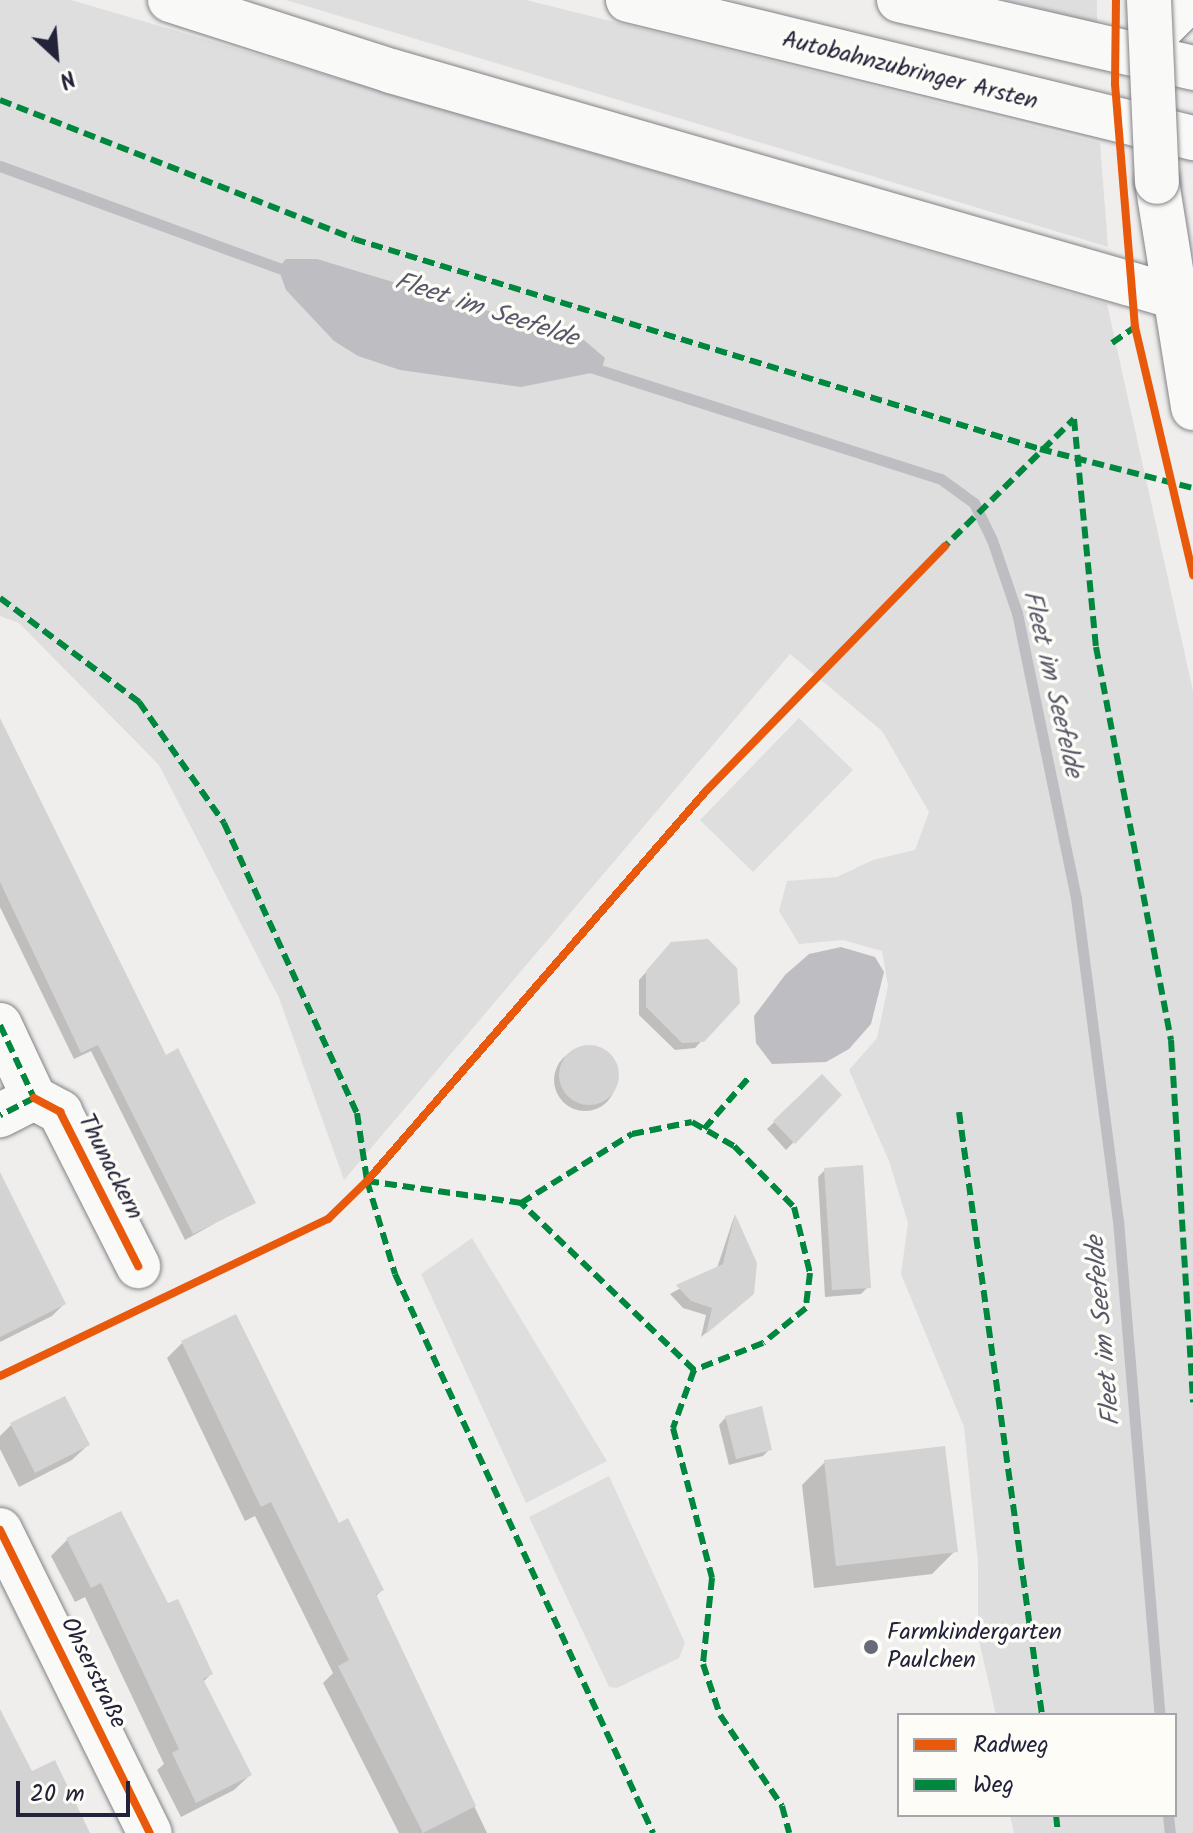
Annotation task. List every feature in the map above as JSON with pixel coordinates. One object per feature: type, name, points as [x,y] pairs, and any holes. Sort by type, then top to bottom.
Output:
[{"type":"main road","points":[[170,0],[391,71],[1183,298]]},
{"type":"main road","name":"Autobahnzubringer Arsten","points":[[628,0],[945,82],[1193,138]]},
{"type":"main road","points":[[899,0],[1193,68]]},
{"type":"main road","points":[[1168,11],[1157,182],[1183,298],[1193,408]]},
{"type":"main road","name":"Thunackern","points":[[0,1025],[17,1106],[60,1112],[138,1266]]},
{"type":"main road","name":"Ohserstraße","points":[[0,1530],[150,1833]]},
{"type":"shaded area","points":[[0,0],[71,0],[1107,304],[1193,691],[1193,1833],[1014,1833],[1010,1817],[1177,1817],[1177,1713],[996,1713],[978,1636],[978,1562],[964,1427],[901,1274],[908,1223],[889,1161],[849,1070],[877,1038],[888,986],[882,951],[843,940],[799,944],[779,911],[787,881],[837,877],[873,860],[915,850],[929,812],[882,731],[790,654],[344,1180],[279,998],[159,765],[19,623],[0,616]]},
{"type":"shaded area","points":[[286,0],[526,0],[1100,143],[1108,247]]},
{"type":"shaded area","points":[[1005,0],[1097,0],[1097,23]]},
{"type":"shaded area","points":[[799,718],[853,770],[753,872],[700,820]]},
{"type":"shaded area","points":[[472,1238],[607,1461],[526,1503],[421,1274]]},
{"type":"shaded area","points":[[609,1476],[685,1643],[679,1658],[617,1688],[609,1687],[529,1517]]},
{"type":"water","points":[[286,259],[317,259],[584,340],[605,358],[601,371],[521,387],[400,370],[358,356],[334,341],[286,290],[278,268]]},
{"type":"water","points":[[841,947],[875,957],[884,972],[871,1024],[849,1049],[826,1062],[772,1064],[756,1043],[754,1016],[785,975],[809,954]]},
{"type":"building","points":[[0,718],[166,1055],[178,1048],[256,1203],[193,1234],[98,1045],[81,1053],[0,882]]},
{"type":"building","points":[[708,939],[737,968],[740,1003],[704,1042],[682,1043],[646,1007],[646,971],[671,942]]},
{"type":"building","points":[[589,1045],[600,1047],[610,1054],[617,1064],[617,1086],[610,1096],[600,1103],[589,1105],[578,1103],[568,1096],[561,1086],[559,1075],[561,1064],[568,1054],[578,1047]]},
{"type":"building","points":[[822,1074],[842,1095],[795,1144],[773,1121]]},
{"type":"building","points":[[863,1165],[871,1288],[832,1290],[824,1168]]},
{"type":"building","points":[[0,1172],[66,1304],[0,1337]]},
{"type":"building","points":[[735,1214],[757,1263],[754,1294],[706,1334],[712,1308],[691,1301],[676,1285],[723,1264]]},
{"type":"building","points":[[236,1314],[339,1523],[348,1518],[384,1590],[376,1594],[476,1806],[423,1833],[338,1666],[349,1660],[271,1502],[261,1507],[181,1341]]},
{"type":"building","points":[[65,1396],[90,1445],[35,1473],[10,1423]]},
{"type":"building","points":[[762,1406],[772,1450],[736,1459],[725,1416]]},
{"type":"building","points":[[945,1446],[958,1552],[836,1566],[824,1460]]},
{"type":"building","points":[[121,1511],[168,1603],[178,1599],[213,1674],[203,1679],[252,1775],[196,1803],[172,1753],[179,1749],[101,1583],[91,1588],[66,1538]]},
{"type":"building","points":[[0,1709],[32,1771],[55,1760],[90,1833],[0,1833]]},
{"type":"waterway","name":"Fleet im Seefelde","points":[[0,166],[292,273]]},
{"type":"waterway","name":"Fleet im Seefelde","points":[[590,367],[941,479],[974,503],[992,540],[1017,613],[1076,898],[1118,1220],[1160,1713]]},
{"type":"waterway","name":"Fleet im Seefelde","points":[[1168,1817],[1170,1833]]},
{"type":"marked path","points":[[0,100],[354,239],[1040,449],[1193,488]]},
{"type":"marked path","points":[[1112,343],[1135,327]]},
{"type":"marked path","points":[[1074,419],[1096,647],[1171,1040],[1193,1402]]},
{"type":"marked path","points":[[940,551],[1074,419]]},
{"type":"marked path","points":[[0,598],[139,702],[224,823],[357,1113],[367,1181],[395,1274],[653,1833]]},
{"type":"marked path","points":[[0,1025],[34,1098],[0,1115]]},
{"type":"marked path","points":[[704,1129],[750,1076]]},
{"type":"marked path","points":[[959,1112],[1042,1713]]},
{"type":"marked path","points":[[367,1181],[521,1203],[632,1134],[692,1122],[734,1146],[794,1207],[810,1273],[806,1308],[763,1343],[694,1370],[521,1203]]},
{"type":"marked path","points":[[694,1370],[673,1428],[712,1578],[703,1664],[720,1715],[782,1806],[789,1833]]},
{"type":"marked path","points":[[1056,1817],[1058,1833]]},
{"type":"cycle path","points":[[1116,0],[1115,84],[1135,327],[1193,575]]},
{"type":"cycle path","points":[[0,1376],[328,1219],[367,1181],[706,791],[945,546]]},
{"type":"cycle path","points":[[34,1098],[60,1112],[138,1266]]},
{"type":"cycle path","points":[[0,1530],[150,1833]]},
{"type":"place","name":"Farmkindergarten Paulchen","points":[[871,1647]]}]
